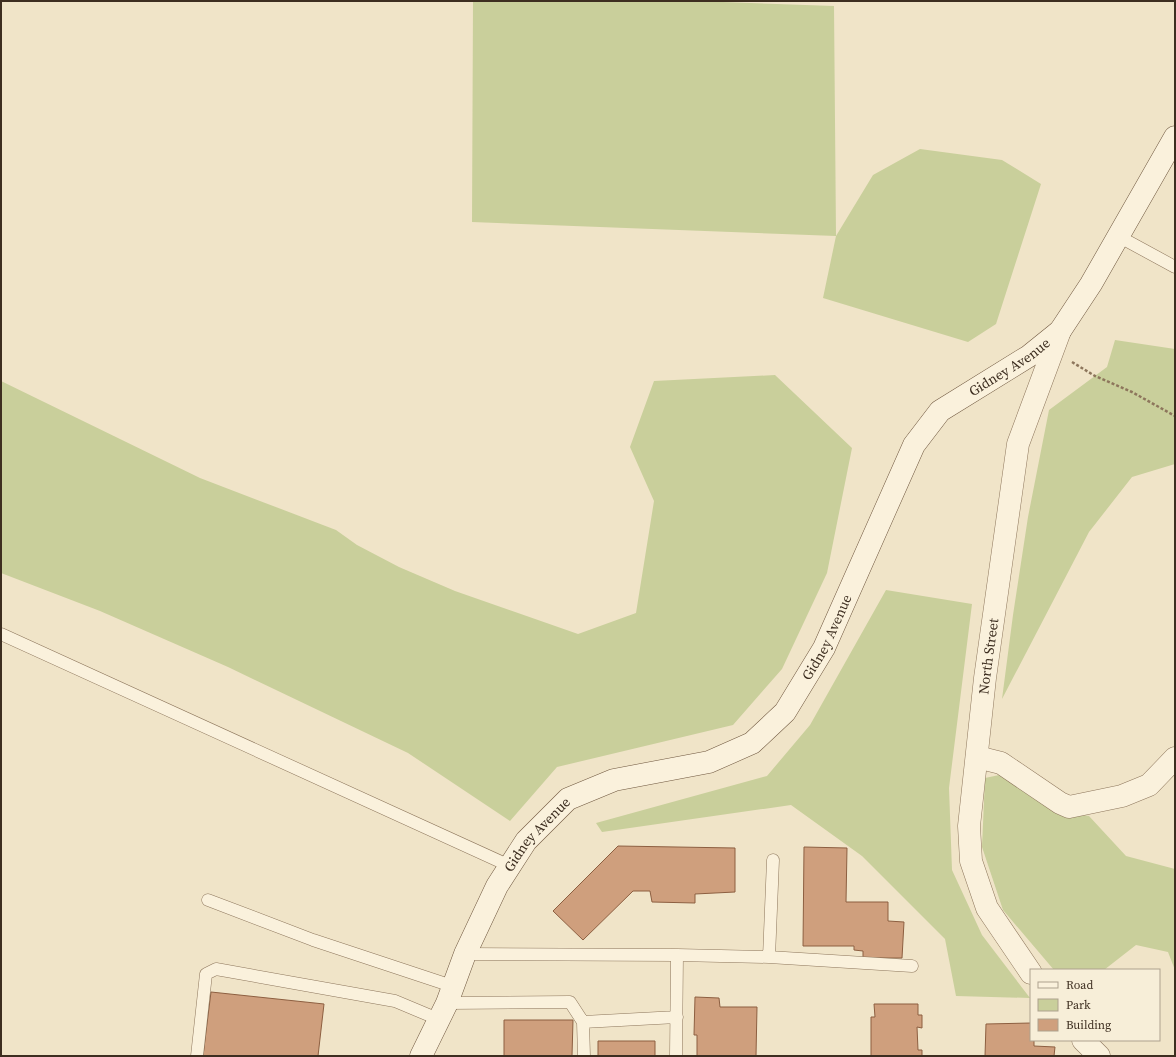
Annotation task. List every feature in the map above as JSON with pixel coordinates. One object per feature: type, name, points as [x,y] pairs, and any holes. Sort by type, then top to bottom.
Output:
[{"type":"street","name":"Gidney Avenue","points":[[421,1056],[446,1003],[465,954],[496,886],[526,841],[568,799],[614,780],[709,762],[752,743],[785,712],[824,648],[914,445],[940,411],[1029,356],[1060,331],[1091,284],[1175,137]]},
{"type":"street","name":"North Street","points":[[1030,972],[987,908],[971,861],[969,826],[985,678],[1018,444],[1060,331]]},
{"type":"street","points":[[977,757],[1001,763],[1060,803],[1069,807],[1122,796],[1149,785],[1175,758]]},
{"type":"street","points":[[1084,1041],[1099,1056]]},
{"type":"lane","points":[[1118,236],[1175,267]]},
{"type":"lane","points":[[1,634],[510,866]]},
{"type":"lane","points":[[769,957],[773,860]]},
{"type":"lane","points":[[208,900],[313,940],[446,1003]]},
{"type":"lane","points":[[465,954],[769,957],[912,966]]},
{"type":"lane","points":[[676,1056],[677,955]]},
{"type":"lane","points":[[197,1056],[206,974],[216,969],[395,1001],[446,1003],[570,1002],[583,1022],[584,1056]]},
{"type":"lane","points":[[583,1022],[677,1017]]},
{"type":"path","points":[[1052,351],[1095,376],[1132,392],[1175,416]]},
{"type":"green space","points":[[473,1],[696,1],[834,6],[836,236],[472,222]]},
{"type":"green space","points":[[920,149],[1002,160],[1041,184],[996,324],[968,342],[823,298],[836,236],[873,175]]},
{"type":"green space","points":[[1115,340],[1175,349],[1175,464],[1132,477],[1089,532],[1002,699],[1028,517],[1049,410],[1107,367]]},
{"type":"green space","points":[[775,375],[852,448],[827,573],[782,669],[733,725],[557,767],[510,821],[408,753],[228,667],[100,611],[1,573],[1,381],[200,478],[336,530],[357,545],[399,567],[455,591],[578,634],[636,613],[654,501],[630,447],[654,381]]},
{"type":"green space","points":[[886,590],[972,604],[949,788],[952,870],[982,935],[1030,998],[956,996],[945,939],[862,856],[791,805],[602,832],[596,823],[767,776],[810,725]]},
{"type":"green space","points":[[1004,774],[1063,812],[1089,816],[1126,856],[1175,869],[1175,970],[1168,952],[1136,945],[1105,969],[1053,969],[1003,910],[982,847],[985,778]]},
{"type":"building","points":[[618,846],[735,848],[735,892],[695,894],[695,903],[652,902],[650,891],[633,891],[583,940],[553,911]]},
{"type":"building","points":[[804,847],[847,848],[846,902],[888,902],[888,921],[904,922],[902,958],[863,958],[863,951],[854,950],[854,946],[803,946]]},
{"type":"building","points":[[211,992],[324,1004],[318,1056],[203,1056]]},
{"type":"building","points":[[695,997],[719,998],[720,1007],[757,1007],[756,1056],[697,1056],[697,1035],[694,1035]]},
{"type":"building","points":[[874,1004],[918,1004],[918,1015],[922,1015],[922,1028],[917,1027],[918,1050],[922,1050],[922,1056],[871,1056],[871,1017],[875,1017]]},
{"type":"building","points":[[504,1020],[573,1020],[572,1056],[504,1056]]},
{"type":"building","points":[[1030,1023],[1030,1041],[1034,1041],[1034,1046],[1055,1047],[1054,1056],[985,1056],[986,1024]]},
{"type":"building","points":[[598,1041],[655,1041],[655,1056],[598,1056]]}]
